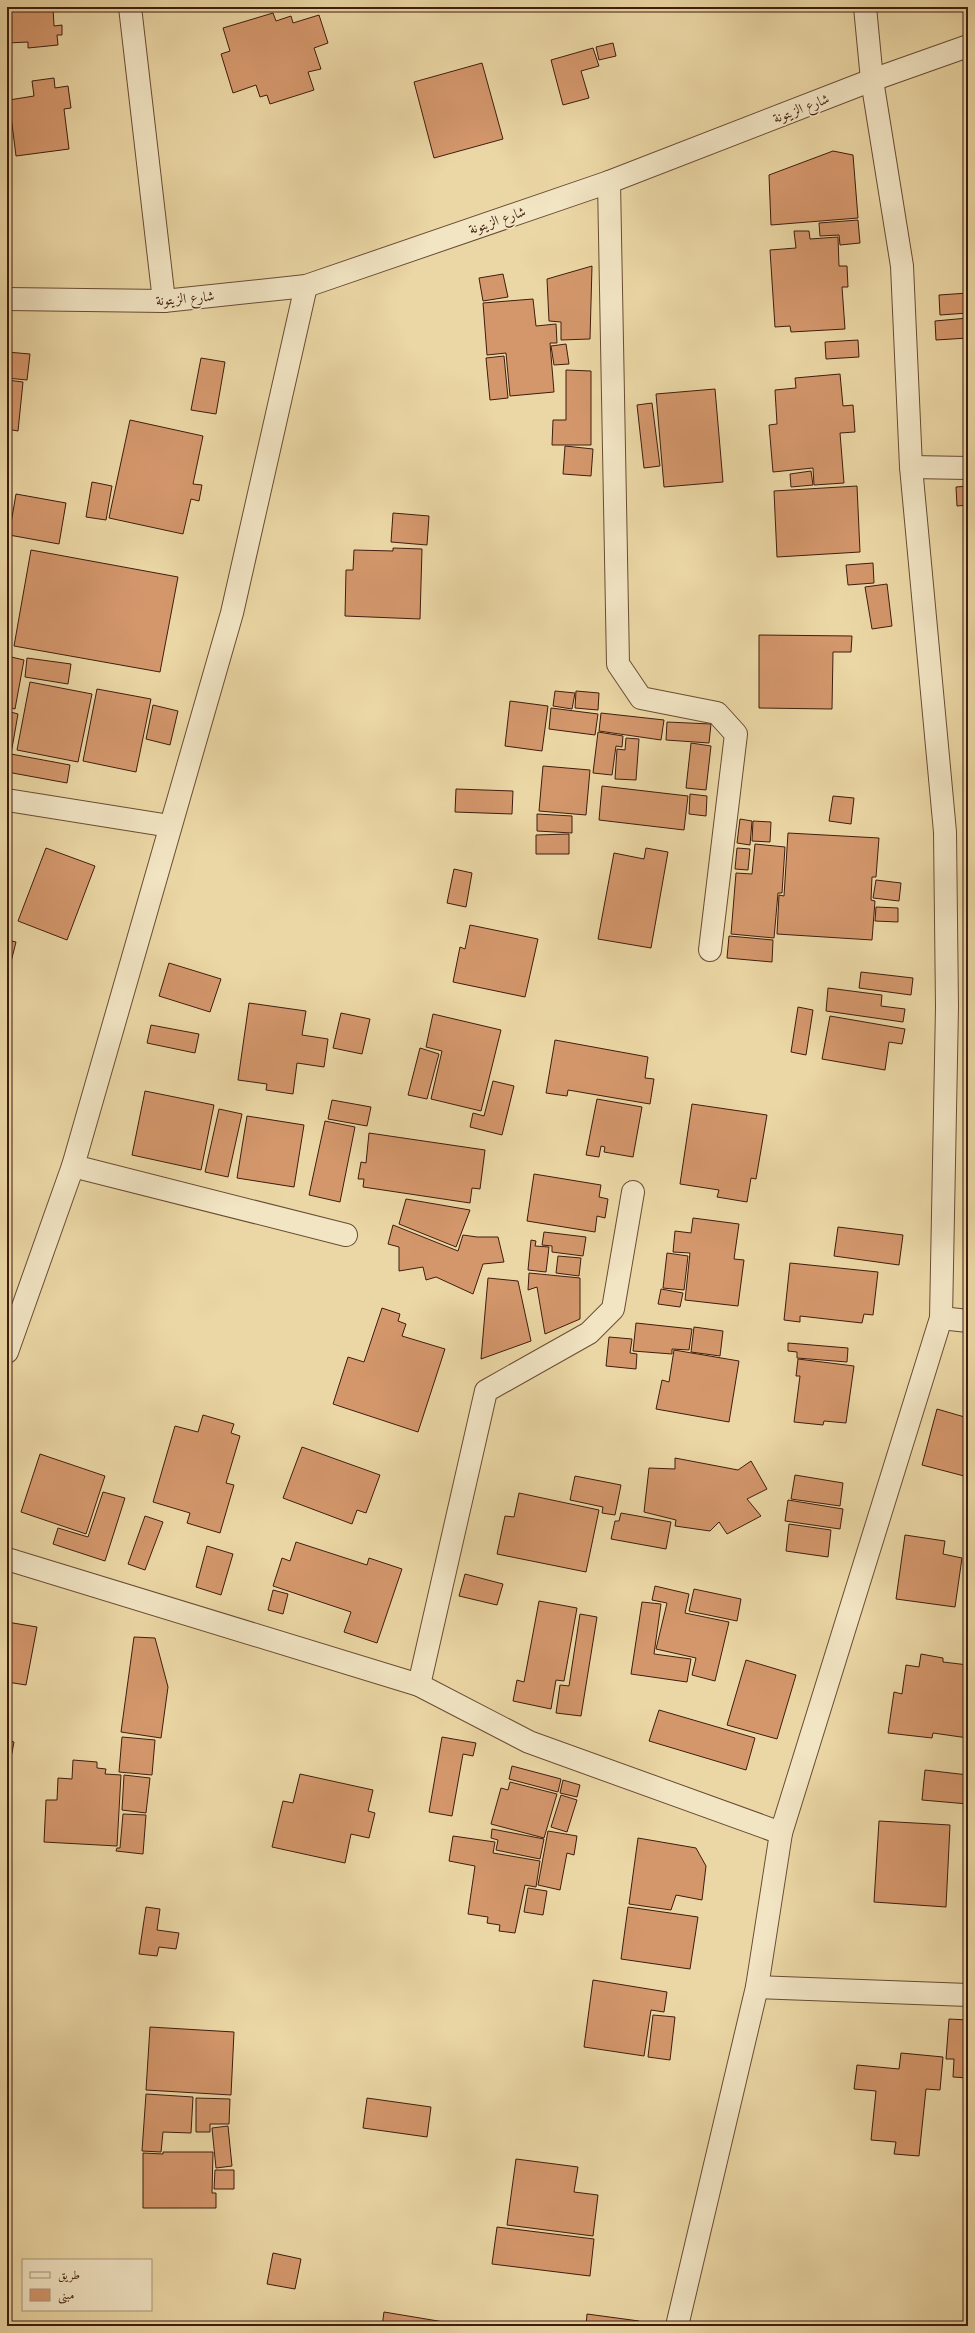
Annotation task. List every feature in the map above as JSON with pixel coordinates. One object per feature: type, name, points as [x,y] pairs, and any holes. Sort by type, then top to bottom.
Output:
[{"type":"street","points":[[130,7],[164,301]]},
{"type":"street","points":[[677,2326],[757,1987],[781,1833],[941,1318],[947,1007],[945,832],[911,467],[902,266],[872,80],[865,7]]},
{"type":"street","name":"شارع الزيتونة","points":[[7,299],[164,301],[306,286],[609,182],[872,80],[968,46]]},
{"type":"street","points":[[609,182],[618,664],[641,698],[717,712],[736,734],[710,950]]},
{"type":"street","points":[[7,1352],[73,1166],[232,613],[306,286]]},
{"type":"street","points":[[911,467],[968,468]]},
{"type":"street","points":[[7,800],[170,826]]},
{"type":"street","points":[[73,1166],[346,1235]]},
{"type":"street","points":[[419,1685],[486,1390],[589,1333],[613,1309],[633,1192]]},
{"type":"street","points":[[941,1318],[968,1321]]},
{"type":"street","points":[[7,1559],[419,1685],[529,1742],[781,1833]]},
{"type":"street","points":[[757,1987],[968,1995]]},
{"type":"building","points":[[7,7],[53,7],[54,26],[62,25],[62,35],[57,35],[58,45],[28,48],[28,42],[7,43]]},
{"type":"building","points":[[319,7],[332,7],[320,10]]},
{"type":"building","points":[[273,13],[276,21],[291,16],[293,23],[319,15],[328,43],[314,48],[321,69],[308,72],[314,90],[270,104],[267,95],[260,97],[256,85],[233,93],[221,54],[230,51],[223,28]]},
{"type":"building","points":[[613,43],[616,56],[599,60],[596,47]]},
{"type":"building","points":[[593,48],[599,66],[581,71],[589,98],[563,105],[551,60]]},
{"type":"building","points":[[482,63],[503,139],[434,158],[414,82]]},
{"type":"building","points":[[54,78],[55,88],[68,86],[71,108],[64,109],[69,149],[16,156],[9,100],[34,96],[32,81]]},
{"type":"building","points":[[833,151],[853,155],[858,218],[771,225],[769,175]]},
{"type":"building","points":[[858,220],[860,243],[840,245],[839,235],[820,236],[819,223]]},
{"type":"building","points":[[794,231],[809,231],[810,239],[838,237],[839,266],[847,266],[848,287],[842,287],[845,329],[791,332],[790,326],[775,327],[770,250],[796,248]]},
{"type":"building","points":[[592,266],[590,339],[561,340],[561,322],[549,321],[547,279]]},
{"type":"building","points":[[503,274],[508,297],[483,301],[479,278]]},
{"type":"building","points":[[968,293],[968,313],[940,315],[939,295]]},
{"type":"building","points":[[533,299],[536,326],[556,324],[557,343],[550,343],[554,392],[510,396],[506,353],[487,355],[483,303]]},
{"type":"building","points":[[968,318],[968,338],[936,340],[935,321]]},
{"type":"building","points":[[858,340],[859,357],[826,359],[825,342]]},
{"type":"building","points":[[566,344],[569,364],[554,365],[551,346]]},
{"type":"building","points":[[965,348],[968,348],[968,391]]},
{"type":"building","points":[[7,352],[30,354],[27,380],[7,378]]},
{"type":"building","points":[[504,356],[508,398],[490,400],[486,358]]},
{"type":"building","points":[[201,358],[225,362],[216,414],[191,410]]},
{"type":"building","points":[[566,370],[591,371],[591,445],[552,445],[553,420],[566,420]]},
{"type":"building","points":[[840,374],[843,406],[853,405],[855,432],[840,433],[844,483],[814,485],[813,468],[773,472],[769,425],[777,424],[775,390],[796,388],[795,378]]},
{"type":"building","points":[[7,380],[23,382],[18,431],[7,429]]},
{"type":"building","points":[[715,389],[723,482],[664,487],[656,394]]},
{"type":"building","points":[[652,403],[660,466],[644,468],[637,405]]},
{"type":"building","points":[[130,420],[203,436],[193,484],[202,485],[199,501],[191,499],[183,534],[109,518]]},
{"type":"building","points":[[565,446],[593,449],[591,476],[563,474]]},
{"type":"building","points":[[811,471],[813,485],[791,487],[790,474]]},
{"type":"building","points":[[92,482],[112,486],[106,520],[86,517]]},
{"type":"building","points":[[857,486],[860,552],[777,557],[774,491]]},
{"type":"building","points":[[968,486],[968,505],[957,506],[956,487]]},
{"type":"building","points":[[16,494],[66,503],[59,544],[9,535]]},
{"type":"building","points":[[393,513],[429,516],[427,545],[391,542]]},
{"type":"building","points":[[393,548],[422,549],[420,619],[345,616],[346,570],[353,570],[354,550],[393,551]]},
{"type":"building","points":[[31,550],[178,577],[160,672],[14,646]]},
{"type":"building","points":[[873,563],[874,583],[848,585],[846,565]]},
{"type":"building","points":[[887,584],[892,626],[872,629],[865,587]]},
{"type":"building","points":[[759,635],[852,636],[851,652],[833,652],[832,709],[759,708]]},
{"type":"building","points":[[7,656],[24,660],[15,709],[7,707]]},
{"type":"building","points":[[27,658],[71,664],[68,684],[25,677]]},
{"type":"building","points":[[30,682],[92,694],[78,762],[17,750]]},
{"type":"building","points":[[97,689],[151,699],[136,772],[83,761]]},
{"type":"building","points":[[555,691],[575,693],[572,709],[553,706]]},
{"type":"building","points":[[576,691],[599,693],[598,710],[575,708]]},
{"type":"building","points":[[510,701],[548,706],[542,751],[505,746]]},
{"type":"building","points":[[153,705],[178,711],[170,745],[146,739]]},
{"type":"building","points":[[551,708],[598,714],[595,735],[549,729]]},
{"type":"building","points":[[7,711],[18,714],[11,754],[70,765],[67,783],[7,772]]},
{"type":"building","points":[[601,713],[664,720],[661,740],[599,731]]},
{"type":"building","points":[[667,722],[711,724],[709,743],[666,740]]},
{"type":"building","points":[[598,732],[623,736],[622,747],[616,746],[612,775],[593,773]]},
{"type":"building","points":[[626,738],[639,739],[636,780],[615,779],[617,749],[625,750]]},
{"type":"building","points":[[691,743],[711,746],[706,790],[686,788]]},
{"type":"building","points":[[543,766],[590,770],[586,815],[539,811]]},
{"type":"building","points":[[602,786],[688,796],[684,830],[599,820]]},
{"type":"building","points":[[456,789],[513,791],[512,814],[455,812]]},
{"type":"building","points":[[690,794],[707,796],[706,816],[689,814]]},
{"type":"building","points":[[833,796],[854,798],[851,824],[829,821]]},
{"type":"building","points":[[537,814],[572,816],[572,833],[537,831]]},
{"type":"building","points":[[740,819],[752,821],[750,845],[737,843]]},
{"type":"building","points":[[753,821],[771,822],[770,842],[752,841]]},
{"type":"building","points":[[788,833],[879,838],[876,877],[872,877],[871,900],[875,901],[872,940],[777,934],[779,895],[784,896]]},
{"type":"building","points":[[569,834],[569,854],[536,854],[536,835]]},
{"type":"building","points":[[755,844],[785,847],[782,893],[778,893],[774,938],[731,934],[736,873],[752,874]]},
{"type":"building","points":[[46,848],[95,866],[67,940],[18,921]]},
{"type":"building","points":[[646,848],[668,852],[651,948],[598,939],[614,853],[644,859]]},
{"type":"building","points":[[737,848],[750,849],[748,870],[735,869]]},
{"type":"building","points":[[454,869],[472,873],[466,907],[447,903]]},
{"type":"building","points":[[876,880],[901,883],[899,901],[873,898]]},
{"type":"building","points":[[876,907],[898,908],[898,922],[875,921]]},
{"type":"building","points":[[470,925],[538,939],[525,997],[453,982],[460,947],[465,949]]},
{"type":"building","points":[[729,936],[773,940],[772,962],[727,958]]},
{"type":"building","points":[[7,940],[16,942],[7,978]]},
{"type":"building","points":[[169,963],[221,979],[210,1012],[159,996]]},
{"type":"building","points":[[861,972],[913,978],[911,995],[859,988]]},
{"type":"building","points":[[828,988],[882,995],[881,1006],[905,1009],[903,1022],[826,1011]]},
{"type":"building","points":[[249,1003],[306,1011],[302,1035],[328,1039],[324,1067],[297,1063],[293,1094],[266,1090],[267,1084],[238,1080]]},
{"type":"building","points":[[798,1007],[813,1010],[806,1055],[791,1052]]},
{"type":"building","points":[[341,1013],[370,1019],[362,1054],[333,1048]]},
{"type":"building","points":[[433,1014],[501,1030],[481,1111],[431,1099],[442,1051],[426,1047]]},
{"type":"building","points":[[830,1016],[905,1029],[902,1044],[889,1042],[885,1070],[822,1059]]},
{"type":"building","points":[[151,1025],[199,1034],[195,1053],[147,1043]]},
{"type":"building","points":[[555,1040],[648,1057],[645,1078],[654,1079],[650,1104],[568,1090],[567,1096],[546,1093]]},
{"type":"building","points":[[420,1048],[439,1054],[427,1099],[408,1095]]},
{"type":"building","points":[[493,1081],[514,1086],[502,1135],[470,1127],[473,1113],[484,1116]]},
{"type":"building","points":[[145,1091],[214,1105],[201,1170],[132,1155]]},
{"type":"building","points":[[597,1099],[642,1107],[633,1157],[604,1152],[605,1147],[601,1146],[599,1157],[586,1155]]},
{"type":"building","points":[[332,1100],[371,1107],[367,1126],[328,1119]]},
{"type":"building","points":[[692,1104],[767,1115],[756,1179],[751,1178],[747,1202],[717,1197],[719,1190],[680,1184]]},
{"type":"building","points":[[219,1109],[242,1114],[228,1177],[205,1172]]},
{"type":"building","points":[[247,1116],[304,1125],[294,1187],[237,1178]]},
{"type":"building","points":[[325,1121],[355,1127],[340,1202],[309,1195]]},
{"type":"building","points":[[369,1133],[485,1150],[480,1189],[472,1188],[470,1203],[363,1187],[364,1179],[358,1179],[361,1162],[366,1163]]},
{"type":"building","points":[[534,1174],[601,1185],[599,1197],[608,1199],[605,1218],[597,1216],[595,1232],[527,1221]]},
{"type":"building","points":[[406,1199],[470,1210],[456,1247],[399,1224]]},
{"type":"building","points":[[693,1218],[739,1224],[734,1259],[744,1260],[738,1306],[685,1300],[690,1253],[673,1252],[675,1231],[691,1233]]},
{"type":"building","points":[[393,1225],[458,1251],[463,1235],[498,1237],[504,1262],[483,1264],[473,1294],[436,1277],[426,1280],[423,1267],[399,1271],[399,1247],[388,1244]]},
{"type":"building","points":[[838,1227],[903,1235],[899,1265],[834,1256]]},
{"type":"building","points":[[544,1232],[586,1237],[583,1256],[552,1252],[552,1246],[542,1245]]},
{"type":"building","points":[[531,1240],[536,1241],[535,1246],[549,1247],[546,1272],[528,1270]]},
{"type":"building","points":[[667,1253],[688,1256],[684,1290],[663,1288]]},
{"type":"building","points":[[558,1256],[581,1258],[579,1276],[556,1273]]},
{"type":"building","points":[[790,1263],[878,1272],[873,1315],[864,1314],[862,1323],[800,1316],[800,1322],[784,1320]]},
{"type":"building","points":[[529,1273],[580,1278],[580,1319],[545,1334],[537,1287],[528,1290]]},
{"type":"building","points":[[488,1278],[518,1281],[531,1341],[481,1359]]},
{"type":"building","points":[[661,1289],[683,1293],[680,1307],[658,1304]]},
{"type":"building","points":[[382,1308],[400,1314],[398,1321],[406,1324],[402,1336],[445,1349],[418,1432],[333,1404],[348,1357],[364,1362]]},
{"type":"building","points":[[636,1323],[692,1329],[689,1350],[672,1349],[672,1354],[633,1351]]},
{"type":"building","points":[[694,1327],[723,1331],[720,1356],[691,1352]]},
{"type":"building","points":[[609,1337],[632,1339],[630,1353],[637,1354],[636,1369],[606,1366]]},
{"type":"building","points":[[788,1343],[848,1348],[847,1362],[797,1358],[797,1352],[788,1351]]},
{"type":"building","points":[[674,1350],[739,1361],[729,1422],[656,1409],[662,1380],[669,1382]]},
{"type":"building","points":[[798,1359],[854,1366],[846,1423],[824,1421],[823,1425],[794,1422],[800,1376],[796,1376]]},
{"type":"building","points":[[968,1387],[968,1403],[964,1402]]},
{"type":"building","points":[[937,1409],[968,1418],[968,1477],[922,1465]]},
{"type":"building","points":[[203,1415],[234,1424],[231,1433],[240,1436],[226,1483],[234,1485],[220,1533],[187,1523],[190,1513],[153,1502],[175,1426],[198,1432]]},
{"type":"building","points":[[302,1447],[380,1475],[366,1513],[357,1510],[352,1524],[283,1498]]},
{"type":"building","points":[[40,1454],[105,1476],[86,1534],[21,1512]]},
{"type":"building","points":[[675,1458],[738,1470],[751,1461],[767,1489],[747,1499],[761,1516],[727,1534],[719,1522],[710,1531],[675,1526],[676,1520],[644,1512],[649,1468],[675,1469]]},
{"type":"building","points":[[795,1475],[843,1483],[840,1506],[791,1499]]},
{"type":"building","points":[[575,1476],[621,1485],[615,1515],[602,1513],[603,1507],[570,1500]]},
{"type":"building","points":[[103,1492],[125,1498],[105,1561],[53,1544],[58,1528],[88,1537]]},
{"type":"building","points":[[519,1493],[599,1510],[586,1572],[497,1554],[505,1516],[514,1517]]},
{"type":"building","points":[[788,1500],[843,1509],[840,1529],[785,1521]]},
{"type":"building","points":[[621,1513],[671,1522],[666,1549],[611,1539],[615,1521],[619,1521]]},
{"type":"building","points":[[145,1516],[163,1522],[145,1570],[128,1564]]},
{"type":"building","points":[[789,1524],[831,1530],[828,1557],[786,1551]]},
{"type":"building","points":[[905,1535],[945,1541],[943,1554],[962,1558],[955,1607],[896,1599]]},
{"type":"building","points":[[296,1542],[367,1565],[369,1558],[402,1569],[377,1643],[344,1632],[351,1612],[273,1586],[282,1558],[290,1561]]},
{"type":"building","points":[[207,1546],[233,1554],[221,1595],[196,1587]]},
{"type":"building","points":[[465,1574],[503,1584],[497,1605],[459,1596]]},
{"type":"building","points":[[655,1586],[689,1594],[685,1613],[729,1622],[715,1681],[692,1675],[696,1658],[656,1649],[667,1603],[652,1600]]},
{"type":"building","points":[[694,1589],[741,1599],[737,1621],[689,1611]]},
{"type":"building","points":[[273,1590],[288,1594],[283,1614],[268,1610]]},
{"type":"building","points":[[968,1594],[968,1609],[965,1608]]},
{"type":"building","points":[[539,1601],[577,1608],[564,1681],[556,1680],[551,1709],[513,1701],[517,1680],[524,1682]]},
{"type":"building","points":[[642,1602],[661,1604],[654,1654],[691,1659],[687,1682],[631,1674]]},
{"type":"building","points":[[580,1614],[597,1617],[581,1716],[556,1713],[560,1685],[569,1686]]},
{"type":"building","points":[[7,1622],[37,1627],[26,1685],[7,1682]]},
{"type":"building","points":[[134,1637],[155,1638],[168,1687],[161,1738],[121,1732]]},
{"type":"building","points":[[921,1654],[943,1658],[943,1662],[968,1665],[968,1738],[933,1733],[932,1738],[888,1733],[894,1692],[902,1694],[906,1665],[919,1667]]},
{"type":"building","points":[[746,1660],[796,1675],[777,1739],[727,1725]]},
{"type":"building","points":[[659,1710],[755,1738],[746,1770],[649,1741]]},
{"type":"building","points":[[122,1737],[155,1740],[152,1775],[119,1772]]},
{"type":"building","points":[[442,1737],[476,1743],[473,1756],[463,1754],[452,1816],[429,1812]]},
{"type":"building","points":[[7,1740],[14,1742],[7,1779]]},
{"type":"building","points":[[73,1760],[97,1762],[97,1768],[106,1769],[105,1774],[121,1775],[117,1846],[44,1842],[46,1800],[57,1800],[58,1778],[72,1779]]},
{"type":"building","points":[[512,1766],[561,1779],[558,1792],[509,1779]]},
{"type":"building","points":[[925,1770],[968,1775],[968,1804],[922,1800]]},
{"type":"building","points":[[300,1774],[373,1790],[368,1811],[375,1813],[369,1838],[351,1834],[345,1863],[272,1847],[283,1801],[293,1803]]},
{"type":"building","points":[[124,1775],[150,1778],[146,1813],[122,1810]]},
{"type":"building","points":[[563,1780],[580,1785],[577,1797],[560,1793]]},
{"type":"building","points":[[510,1782],[557,1794],[544,1838],[491,1824],[501,1788],[508,1790]]},
{"type":"building","points":[[561,1795],[577,1800],[567,1832],[551,1827]]},
{"type":"building","points":[[123,1814],[146,1815],[143,1854],[116,1851],[117,1848],[120,1848]]},
{"type":"building","points":[[879,1821],[950,1825],[946,1907],[874,1902]]},
{"type":"building","points":[[492,1829],[544,1839],[540,1859],[496,1850],[498,1840],[491,1838]]},
{"type":"building","points":[[548,1831],[577,1836],[574,1855],[567,1853],[560,1890],[538,1885]]},
{"type":"building","points":[[453,1836],[495,1842],[493,1853],[540,1861],[536,1887],[525,1885],[515,1933],[499,1931],[500,1925],[487,1923],[488,1917],[468,1914],[475,1866],[449,1861]]},
{"type":"building","points":[[638,1838],[696,1848],[706,1866],[702,1900],[676,1895],[671,1910],[629,1904]]},
{"type":"building","points":[[528,1888],[547,1891],[543,1915],[524,1912]]},
{"type":"building","points":[[146,1907],[160,1909],[157,1930],[179,1933],[176,1949],[159,1947],[157,1956],[139,1954]]},
{"type":"building","points":[[628,1907],[698,1917],[690,1969],[621,1959]]},
{"type":"building","points":[[593,1980],[667,1992],[664,2012],[651,2010],[644,2056],[584,2047]]},
{"type":"building","points":[[653,2015],[675,2017],[670,2060],[648,2057]]},
{"type":"building","points":[[949,2019],[968,2020],[968,2078],[953,2077],[954,2059],[946,2059]]},
{"type":"building","points":[[150,2027],[234,2032],[231,2095],[146,2090]]},
{"type":"building","points":[[901,2053],[943,2057],[940,2090],[926,2089],[919,2156],[894,2154],[896,2142],[871,2140],[876,2091],[854,2089],[857,2065],[899,2069]]},
{"type":"building","points":[[146,2094],[193,2097],[191,2133],[163,2132],[161,2152],[142,2151]]},
{"type":"building","points":[[196,2098],[230,2099],[229,2124],[210,2124],[210,2132],[196,2132]]},
{"type":"building","points":[[367,2098],[431,2107],[427,2137],[363,2128]]},
{"type":"building","points":[[228,2126],[232,2166],[216,2168],[212,2128]]},
{"type":"building","points":[[163,2152],[213,2152],[212,2193],[216,2193],[216,2208],[143,2208],[143,2153],[163,2154]]},
{"type":"building","points":[[516,2159],[578,2167],[574,2192],[598,2195],[593,2236],[507,2225]]},
{"type":"building","points":[[215,2170],[234,2170],[234,2189],[214,2189]]},
{"type":"building","points":[[497,2227],[594,2239],[590,2276],[492,2264]]},
{"type":"building","points":[[273,2253],[301,2259],[295,2289],[267,2284]]},
{"type":"building","points":[[384,2312],[468,2326],[382,2326]]},
{"type":"building","points":[[587,2314],[639,2321],[639,2326],[586,2326]]}]
